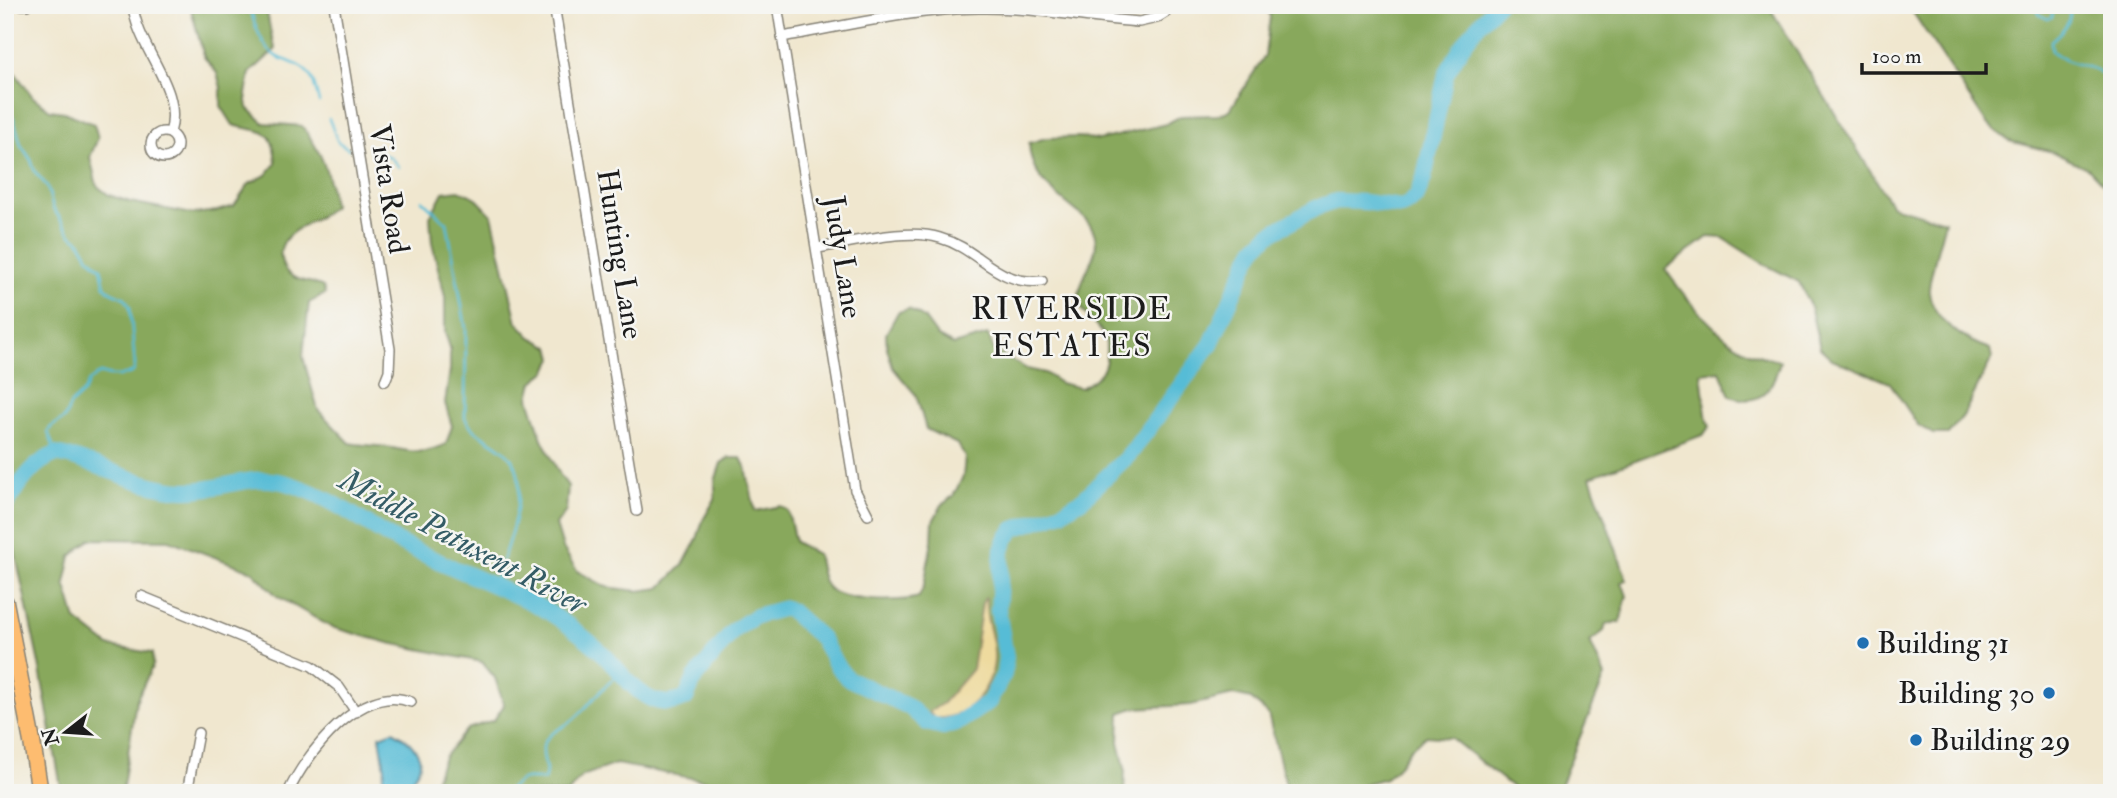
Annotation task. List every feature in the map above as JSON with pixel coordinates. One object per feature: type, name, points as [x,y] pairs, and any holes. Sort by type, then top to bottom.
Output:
[{"type":"highway","points":[[6,607],[41,793]]},
{"type":"street","points":[[22,5],[27,5]]},
{"type":"street","points":[[133,5],[141,37],[168,91],[173,113],[170,133]]},
{"type":"street","name":"Vista Road","points":[[334,5],[390,349],[385,381]]},
{"type":"street","name":"Hunting Lane","points":[[554,5],[636,511]]},
{"type":"street","name":"Judy Lane","points":[[777,5],[855,490],[868,515]]},
{"type":"street","points":[[782,37],[976,8],[1031,10],[1139,22],[1157,18],[1165,13]]},
{"type":"street","points":[[817,248],[903,235],[928,235],[959,246],[1012,280],[1042,281]]},
{"type":"street","points":[[141,596],[312,666],[339,687],[356,712]]},
{"type":"street","points":[[288,793],[296,775],[320,741],[356,712],[383,700],[403,699],[411,702]]},
{"type":"street","points":[[187,793],[198,733]]},
{"type":"green space","points":[[190,5],[265,5],[276,49],[250,73],[246,94],[248,108],[264,123],[302,126],[320,155],[327,173],[333,206],[290,235],[281,252],[284,269],[288,273],[323,287],[325,294],[309,303],[303,356],[318,410],[350,443],[419,452],[446,444],[452,426],[445,403],[450,348],[445,332],[445,297],[432,243],[430,217],[443,192],[459,190],[475,197],[492,215],[517,322],[531,337],[550,347],[553,358],[547,371],[533,382],[529,398],[542,439],[568,486],[566,511],[556,525],[563,548],[577,571],[606,587],[638,591],[660,588],[683,565],[697,539],[703,520],[715,499],[715,481],[721,463],[729,458],[741,458],[746,468],[755,511],[781,506],[788,511],[795,542],[817,554],[827,587],[844,596],[871,600],[919,597],[924,585],[933,521],[942,505],[953,496],[963,477],[965,457],[957,444],[926,429],[916,395],[893,368],[886,334],[898,312],[909,309],[924,318],[938,337],[953,345],[988,335],[994,350],[1027,369],[1045,373],[1060,383],[1081,388],[1095,379],[1106,362],[1106,340],[1081,307],[1079,296],[1094,255],[1096,238],[1087,221],[1043,182],[1033,165],[1029,143],[1046,138],[1079,137],[1099,140],[1166,124],[1181,116],[1218,115],[1230,110],[1265,55],[1270,17],[1267,5],[1768,5],[1892,206],[1945,221],[1929,286],[1931,301],[1951,328],[1970,341],[1990,349],[1992,358],[1963,416],[1948,434],[1933,434],[1918,425],[1890,383],[1832,359],[1820,348],[1810,306],[1799,282],[1723,238],[1708,237],[1665,269],[1690,302],[1732,342],[1747,351],[1780,361],[1769,388],[1758,398],[1750,400],[1730,396],[1720,371],[1701,373],[1710,427],[1703,435],[1590,477],[1627,580],[1622,582],[1627,596],[1620,622],[1606,624],[1604,631],[1590,642],[1605,676],[1557,793],[1520,793],[1451,738],[1426,736],[1410,749],[1386,778],[1364,784],[1355,793],[1288,793],[1268,714],[1251,699],[1233,695],[1191,705],[1134,708],[1120,713],[1119,742],[1125,768],[1124,793],[772,793],[616,764],[582,776],[568,793],[430,793],[444,757],[467,729],[494,720],[504,705],[495,678],[482,662],[389,643],[331,627],[277,596],[252,571],[169,540],[91,539],[71,556],[65,583],[76,620],[109,646],[152,653],[153,665],[136,701],[122,793],[62,793],[39,664],[5,505],[5,59],[33,97],[50,110],[64,112],[94,124],[98,138],[90,157],[97,186],[109,195],[130,202],[192,214],[217,211],[234,206],[249,184],[266,175],[276,163],[275,151],[265,134],[233,125],[221,106],[221,88],[217,73],[204,57]]},
{"type":"green space","points":[[1908,5],[2112,5],[2112,193],[2089,169],[2053,152],[2009,141],[1987,124]]},
{"type":"sand","points":[[986,597],[986,612],[994,652],[991,677],[969,707],[958,714],[934,718],[929,712],[943,703],[972,669],[982,603]]},
{"type":"water","points":[[393,731],[418,753],[420,766],[397,793],[379,793],[385,769],[380,736]]},
{"type":"waterway","points":[[249,5],[255,24],[269,50],[307,72],[313,81],[319,102]]},
{"type":"waterway","name":"Middle Patuxent River","points":[[5,506],[32,469],[56,454],[151,485],[183,490],[251,481],[278,481],[308,490],[400,543],[545,610],[597,648],[636,689],[658,702],[686,698],[695,678],[734,630],[756,616],[785,608],[821,638],[847,678],[909,707],[927,723],[943,727],[959,722],[989,702],[1004,674],[1006,657],[998,610],[1002,550],[1007,538],[1014,529],[1062,512],[1083,499],[1130,454],[1211,344],[1248,261],[1256,247],[1270,234],[1316,208],[1336,201],[1401,207],[1417,196],[1424,178],[1446,74],[1461,48],[1497,5]]},
{"type":"waterway","points":[[2035,5],[2040,15],[2048,19],[2052,17],[2054,5]]},
{"type":"waterway","points":[[2069,5],[2070,17],[2063,30],[2051,41],[2052,51],[2068,61],[2092,68],[2112,84]]},
{"type":"waterway","points":[[5,92],[8,110],[13,117],[21,145],[35,172],[47,186],[53,208],[71,235],[79,240],[89,257],[101,268],[105,286],[125,298],[130,307],[135,366],[133,372],[116,376],[100,373],[89,381],[84,392],[71,404],[64,419],[48,432],[56,454]]},
{"type":"waterway","points":[[329,119],[338,142],[349,149]]},
{"type":"waterway","points":[[370,150],[390,157],[399,167]]},
{"type":"waterway","points":[[422,200],[447,223],[466,329],[465,418],[469,425],[508,455],[518,473],[519,488],[514,523],[493,586]]},
{"type":"waterway","points":[[505,793],[523,780],[544,780],[546,771],[543,748],[546,739],[574,719],[620,673]]},
{"type":"place","name":"Building 31","points":[[1863,643]]},
{"type":"place","name":"Building 30","points":[[2049,693]]},
{"type":"place","name":"Building 29","points":[[1916,740]]},
{"type":"district","name":"RIVERSIDE ESTATES","points":[[1072,328]]}]
